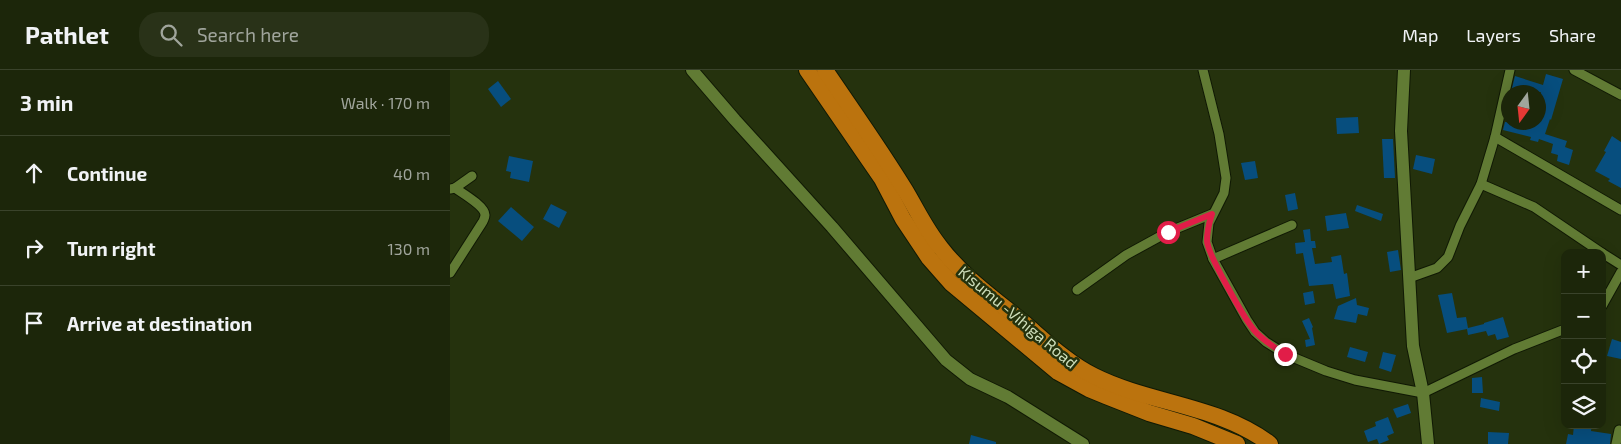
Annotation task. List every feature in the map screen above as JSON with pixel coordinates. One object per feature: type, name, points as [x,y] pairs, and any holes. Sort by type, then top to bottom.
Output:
[{"type":"highway","name":"Kisumu -Vihiga Road","points":[[807,70],[882,179],[903,219],[928,258],[951,283],[1058,372],[1098,392],[1149,413],[1193,426],[1237,444]]},
{"type":"highway","name":"Kisumu -Vihiga Road","points":[[825,70],[905,191],[923,224],[940,248],[962,272],[1044,341],[1082,370],[1116,385],[1241,426],[1270,444]]},
{"type":"street","points":[[692,70],[838,234],[946,360],[970,379],[1008,397],[1083,444]]},
{"type":"street","points":[[1203,70],[1219,134],[1226,178],[1224,193],[1209,223],[1207,242],[1213,259],[1247,320],[1255,332],[1272,346],[1301,361],[1340,375],[1423,393],[1514,350],[1561,331]]},
{"type":"street","points":[[1404,70],[1401,131],[1413,346],[1423,393],[1428,444]]},
{"type":"street","points":[[1409,278],[1437,268],[1448,257],[1460,226],[1481,184],[1495,137],[1510,70]]},
{"type":"street","points":[[1574,70],[1621,95]]},
{"type":"street","points":[[1495,137],[1621,210]]},
{"type":"street","points":[[450,274],[485,216],[483,210],[477,204],[452,188],[472,176]]},
{"type":"street","points":[[1481,184],[1534,207],[1596,249]]},
{"type":"street","points":[[1077,290],[1126,256],[1168,232],[1212,214]]},
{"type":"street","points":[[1213,259],[1292,224]]},
{"type":"street","points":[[1606,256],[1621,265]]},
{"type":"street","points":[[1606,299],[1621,272]]},
{"type":"street","points":[[1616,444],[1619,430]]},
{"type":"building","points":[[1546,74],[1563,79],[1545,134],[1567,141],[1565,147],[1573,150],[1569,165],[1557,161],[1558,155],[1551,153],[1553,144],[1539,139],[1538,142],[1530,140],[1531,137],[1503,130],[1546,130],[1546,85],[1543,85]]},
{"type":"building","points":[[1515,76],[1543,85],[1513,85]]},
{"type":"building","points":[[498,81],[511,99],[501,107],[488,89]]},
{"type":"building","points":[[1358,117],[1359,133],[1337,134],[1336,118]]},
{"type":"building","points":[[1612,136],[1621,142],[1621,188],[1608,181],[1610,179],[1595,171],[1606,152],[1604,151]]},
{"type":"building","points":[[1382,139],[1393,139],[1395,178],[1384,178]]},
{"type":"building","points":[[1416,155],[1435,159],[1432,174],[1413,169]]},
{"type":"building","points":[[509,156],[533,161],[529,182],[510,178],[511,172],[506,171]]},
{"type":"building","points":[[1255,161],[1258,178],[1245,180],[1241,163]]},
{"type":"building","points":[[1295,193],[1298,209],[1288,211],[1285,195]]},
{"type":"building","points":[[551,204],[567,212],[559,228],[543,219]]},
{"type":"building","points":[[1357,205],[1383,214],[1381,221],[1355,211]]},
{"type":"building","points":[[511,207],[534,227],[522,241],[498,221]]},
{"type":"building","points":[[1346,213],[1349,228],[1327,231],[1325,216]]},
{"type":"building","points":[[1310,229],[1311,241],[1315,241],[1316,248],[1312,248],[1315,264],[1332,262],[1331,257],[1341,255],[1344,274],[1347,273],[1350,296],[1336,299],[1333,284],[1309,286],[1303,253],[1296,254],[1295,243],[1305,242],[1303,230]]},
{"type":"building","points":[[1398,250],[1401,270],[1390,272],[1387,252]]},
{"type":"building","points":[[1313,291],[1315,303],[1305,305],[1303,293]]},
{"type":"building","points":[[1452,293],[1457,318],[1466,317],[1468,328],[1503,317],[1509,337],[1497,340],[1495,334],[1488,336],[1486,331],[1468,335],[1467,329],[1447,333],[1438,295]]},
{"type":"building","points":[[1356,298],[1357,305],[1369,308],[1367,316],[1358,314],[1356,323],[1334,319],[1338,306]]},
{"type":"building","points":[[1309,318],[1313,327],[1315,345],[1306,347],[1305,340],[1310,339],[1302,321]]},
{"type":"building","points":[[1612,339],[1621,342],[1621,359],[1607,356]]},
{"type":"building","points":[[1350,347],[1368,352],[1365,362],[1347,357]]},
{"type":"building","points":[[1383,352],[1396,355],[1391,372],[1379,368]]},
{"type":"building","points":[[1482,377],[1483,393],[1472,393],[1472,378]]},
{"type":"building","points":[[1481,398],[1500,402],[1499,411],[1480,407]]},
{"type":"building","points":[[1408,404],[1411,413],[1397,418],[1393,409]]},
{"type":"building","points":[[1388,417],[1394,433],[1387,436],[1389,440],[1379,444],[1377,439],[1368,442],[1364,431],[1376,426],[1375,422]]},
{"type":"building","points":[[1574,429],[1591,429],[1591,431],[1611,434],[1610,444],[1566,444],[1568,434],[1573,435]]},
{"type":"building","points":[[1488,432],[1509,433],[1508,444],[1488,444]]},
{"type":"building","points":[[971,435],[996,442],[996,444],[969,444]]},
{"type":"route","points":[[1168,232],[1212,214],[1207,242],[1213,259],[1255,332],[1266,342],[1285,354]]}]
